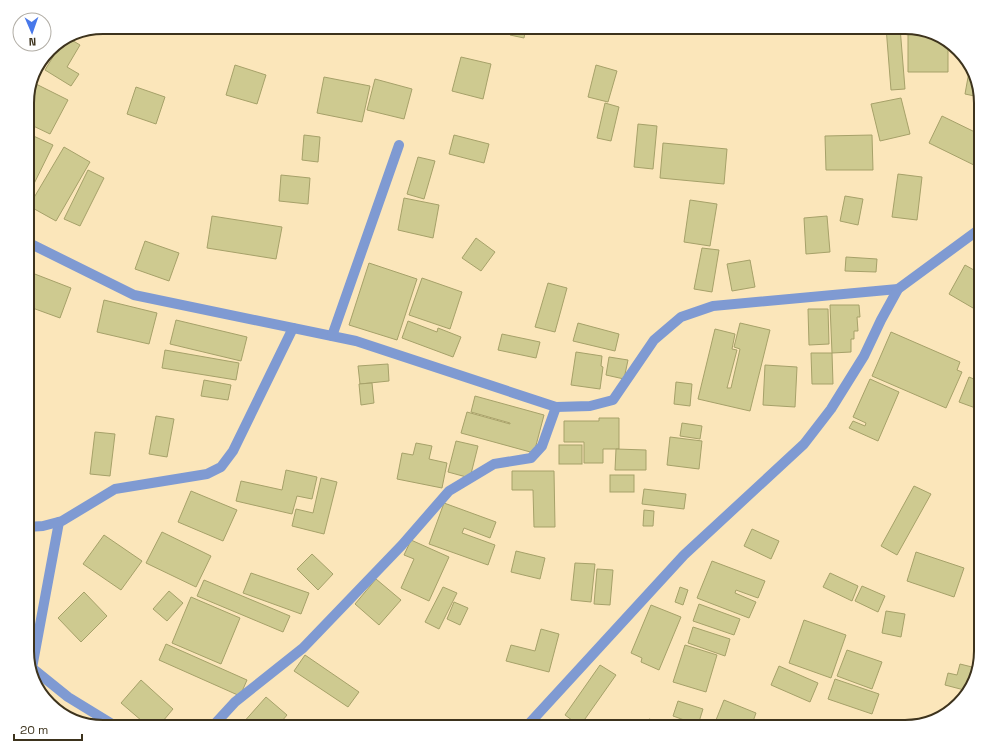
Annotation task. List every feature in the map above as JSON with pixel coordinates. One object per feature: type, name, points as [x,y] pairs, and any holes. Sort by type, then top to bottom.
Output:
[{"type":"street","points":[[332,336],[399,145]]},
{"type":"street","points":[[533,720],[684,555],[804,444],[831,409],[864,356],[898,289],[974,233]]},
{"type":"street","points":[[34,245],[134,295],[356,341],[556,407],[590,406],[613,400],[654,340],[681,317],[713,306],[898,289]]},
{"type":"street","points":[[34,527],[43,526],[62,521],[115,490],[207,474],[221,467],[233,451],[293,328]]},
{"type":"street","points":[[219,720],[236,702],[303,648],[402,545],[449,491],[494,464],[531,458],[542,446],[556,407]]},
{"type":"street","points":[[34,657],[59,522]]},
{"type":"street","points":[[37,672],[68,697],[106,720]]},
{"type":"building","points":[[510,34],[525,34],[524,38]]},
{"type":"building","points":[[887,34],[901,34],[905,89],[891,90]]},
{"type":"building","points":[[908,34],[919,35],[940,43],[948,49],[948,72],[908,72]]},
{"type":"building","points":[[73,41],[80,45],[67,67],[79,74],[71,86],[45,70],[56,53],[68,43]]},
{"type":"building","points":[[461,57],[491,64],[483,99],[452,91]]},
{"type":"building","points":[[235,65],[266,75],[257,104],[226,95]]},
{"type":"building","points":[[596,65],[617,71],[608,102],[588,97]]},
{"type":"building","points":[[968,76],[973,89],[973,96],[965,94]]},
{"type":"building","points":[[324,77],[370,86],[362,122],[317,113]]},
{"type":"building","points":[[375,79],[412,89],[404,119],[367,110]]},
{"type":"building","points":[[36,84],[68,100],[50,134],[34,126],[34,98]]},
{"type":"building","points":[[136,87],[165,97],[156,124],[127,114]]},
{"type":"building","points":[[901,98],[910,134],[880,141],[871,104]]},
{"type":"building","points":[[605,103],[619,107],[611,141],[597,138]]},
{"type":"building","points":[[942,116],[974,132],[974,165],[929,143]]},
{"type":"building","points":[[638,124],[657,126],[653,169],[634,167]]},
{"type":"building","points":[[304,135],[320,137],[318,162],[302,160]]},
{"type":"building","points":[[454,135],[489,144],[484,163],[449,154]]},
{"type":"building","points":[[872,135],[873,170],[826,170],[825,136]]},
{"type":"building","points":[[34,136],[53,145],[34,184]]},
{"type":"building","points":[[663,143],[727,149],[724,184],[660,178]]},
{"type":"building","points":[[64,147],[90,162],[56,221],[34,209],[34,198]]},
{"type":"building","points":[[418,157],[435,161],[424,199],[407,194]]},
{"type":"building","points":[[88,170],[104,178],[80,226],[64,219]]},
{"type":"building","points":[[898,174],[922,177],[917,220],[892,217]]},
{"type":"building","points":[[281,175],[310,178],[308,204],[279,201]]},
{"type":"building","points":[[845,196],[863,199],[858,225],[840,221]]},
{"type":"building","points":[[404,198],[439,205],[433,238],[398,230]]},
{"type":"building","points":[[690,200],[717,204],[710,246],[684,242]]},
{"type":"building","points":[[212,216],[282,227],[276,259],[207,248]]},
{"type":"building","points":[[827,216],[830,252],[806,254],[804,218]]},
{"type":"building","points":[[476,238],[495,252],[481,271],[462,258]]},
{"type":"building","points":[[145,241],[179,253],[169,281],[135,269]]},
{"type":"building","points":[[702,248],[719,250],[712,292],[694,289]]},
{"type":"building","points":[[846,257],[877,259],[876,272],[845,271]]},
{"type":"building","points":[[750,260],[755,287],[732,291],[727,264]]},
{"type":"building","points":[[369,263],[417,279],[397,340],[349,325]]},
{"type":"building","points":[[965,265],[974,270],[973,308],[949,294]]},
{"type":"building","points":[[34,274],[71,288],[60,318],[34,309]]},
{"type":"building","points":[[422,278],[462,292],[450,329],[409,315]]},
{"type":"building","points":[[548,283],[567,288],[555,332],[535,327]]},
{"type":"building","points":[[104,300],[157,313],[149,344],[97,332]]},
{"type":"building","points":[[830,305],[859,305],[860,317],[857,317],[858,331],[854,331],[854,339],[851,339],[851,352],[832,353]]},
{"type":"building","points":[[808,309],[828,309],[829,344],[809,345]]},
{"type":"building","points":[[176,320],[247,337],[241,361],[170,344]]},
{"type":"building","points":[[408,321],[437,332],[438,328],[461,337],[453,357],[402,338]]},
{"type":"building","points":[[578,323],[619,334],[615,351],[573,341]]},
{"type":"building","points":[[740,323],[770,330],[750,411],[698,399],[715,329],[735,334],[732,349],[737,350],[727,388],[731,388],[740,349],[734,347]]},
{"type":"building","points":[[891,332],[960,362],[957,370],[962,372],[946,408],[872,376]]},
{"type":"building","points":[[502,334],[540,342],[536,358],[498,350]]},
{"type":"building","points":[[165,350],[239,363],[236,380],[162,368]]},
{"type":"building","points":[[576,352],[602,356],[601,366],[603,367],[600,389],[571,385]]},
{"type":"building","points":[[811,353],[832,353],[833,384],[812,384]]},
{"type":"building","points":[[609,357],[628,360],[624,379],[606,375]]},
{"type":"building","points":[[388,364],[389,381],[360,384],[358,366]]},
{"type":"building","points":[[765,365],[797,367],[795,407],[763,405]]},
{"type":"building","points":[[969,377],[974,379],[974,407],[959,402]]},
{"type":"building","points":[[870,379],[899,392],[878,441],[849,428],[853,421],[865,426],[866,423],[853,417]]},
{"type":"building","points":[[204,380],[231,385],[228,400],[201,396]]},
{"type":"building","points":[[676,382],[692,384],[690,406],[674,404]]},
{"type":"building","points":[[372,383],[374,403],[361,405],[359,384]]},
{"type":"building","points":[[475,396],[544,415],[534,453],[461,433],[467,412],[510,424],[471,412]]},
{"type":"building","points":[[156,416],[174,419],[167,457],[149,454]]},
{"type":"building","points":[[599,418],[619,418],[619,449],[603,449],[603,463],[584,463],[584,442],[564,442],[564,421],[599,421]]},
{"type":"building","points":[[682,423],[702,426],[700,439],[680,436]]},
{"type":"building","points":[[95,432],[115,434],[110,476],[90,474]]},
{"type":"building","points":[[670,437],[702,441],[699,469],[667,465]]},
{"type":"building","points":[[456,441],[478,446],[470,478],[448,472]]},
{"type":"building","points":[[416,443],[432,446],[429,459],[447,463],[442,488],[397,479],[402,453],[413,455]]},
{"type":"building","points":[[559,445],[582,445],[582,464],[559,464]]},
{"type":"building","points":[[616,449],[646,450],[646,470],[615,470]]},
{"type":"building","points":[[286,470],[317,477],[312,499],[297,496],[292,514],[236,501],[241,481],[282,490]]},
{"type":"building","points":[[512,471],[554,471],[555,527],[534,527],[533,490],[512,490]]},
{"type":"building","points":[[610,475],[634,475],[634,492],[610,492]]},
{"type":"building","points":[[321,478],[337,482],[324,534],[292,526],[296,509],[313,513]]},
{"type":"building","points":[[914,486],[931,494],[897,555],[881,546]]},
{"type":"building","points":[[644,489],[686,494],[684,509],[642,504]]},
{"type":"building","points":[[191,491],[237,510],[223,541],[178,522]]},
{"type":"building","points":[[444,503],[496,522],[490,538],[464,528],[462,533],[495,545],[488,565],[429,544]]},
{"type":"building","points":[[644,510],[654,511],[653,526],[643,526]]},
{"type":"building","points":[[752,529],[779,541],[771,559],[744,546]]},
{"type":"building","points":[[162,532],[211,556],[196,587],[146,563]]},
{"type":"building","points":[[104,535],[142,561],[121,590],[83,564]]},
{"type":"building","points":[[411,540],[449,557],[429,601],[401,588],[414,559],[404,555]]},
{"type":"building","points":[[516,551],[545,558],[540,579],[511,572]]},
{"type":"building","points":[[916,552],[964,568],[954,597],[907,581]]},
{"type":"building","points":[[312,554],[333,574],[318,590],[297,569]]},
{"type":"building","points":[[712,561],[765,581],[758,598],[736,590],[735,593],[756,602],[749,618],[697,598]]},
{"type":"building","points":[[575,563],[595,564],[591,602],[571,600]]},
{"type":"building","points":[[597,569],[613,570],[610,605],[594,604]]},
{"type":"building","points":[[251,573],[309,593],[301,614],[243,593]]},
{"type":"building","points":[[830,573],[858,586],[852,601],[823,587]]},
{"type":"building","points":[[376,579],[401,600],[379,625],[355,604]]},
{"type":"building","points":[[204,580],[290,616],[283,632],[197,596]]},
{"type":"building","points":[[862,586],[885,596],[878,612],[855,601]]},
{"type":"building","points":[[443,587],[457,593],[439,629],[425,622]]},
{"type":"building","points":[[680,587],[688,590],[683,605],[675,602]]},
{"type":"building","points":[[169,591],[183,603],[167,621],[153,609]]},
{"type":"building","points":[[84,592],[107,616],[81,642],[58,618]]},
{"type":"building","points":[[191,597],[240,618],[221,664],[172,643]]},
{"type":"building","points":[[454,602],[468,608],[460,625],[447,619]]},
{"type":"building","points":[[699,604],[740,619],[734,635],[693,621]]},
{"type":"building","points":[[651,605],[681,617],[659,670],[641,662],[642,658],[631,653]]},
{"type":"building","points":[[886,611],[905,614],[901,637],[882,633]]},
{"type":"building","points":[[804,620],[846,635],[831,678],[789,663]]},
{"type":"building","points":[[693,627],[730,639],[725,656],[688,643]]},
{"type":"building","points":[[541,629],[559,634],[549,672],[506,661],[511,645],[535,651]]},
{"type":"building","points":[[166,644],[247,680],[240,696],[159,660]]},
{"type":"building","points":[[685,645],[717,655],[706,692],[673,682]]},
{"type":"building","points":[[847,650],[882,662],[872,689],[837,676]]},
{"type":"building","points":[[305,655],[359,692],[348,707],[294,671]]},
{"type":"building","points":[[960,664],[971,667],[967,682],[962,689],[945,685],[948,673],[957,675]]},
{"type":"building","points":[[600,665],[616,675],[584,720],[572,720],[565,715]]},
{"type":"building","points":[[779,666],[818,683],[810,702],[771,685]]},
{"type":"building","points":[[835,679],[879,694],[872,714],[828,699]]},
{"type":"building","points":[[141,680],[173,709],[164,720],[141,720],[121,703]]},
{"type":"building","points":[[266,697],[287,715],[283,720],[246,720]]},
{"type":"building","points":[[724,700],[756,713],[754,720],[716,720]]},
{"type":"building","points":[[678,701],[703,709],[700,720],[684,720],[673,716]]}]
